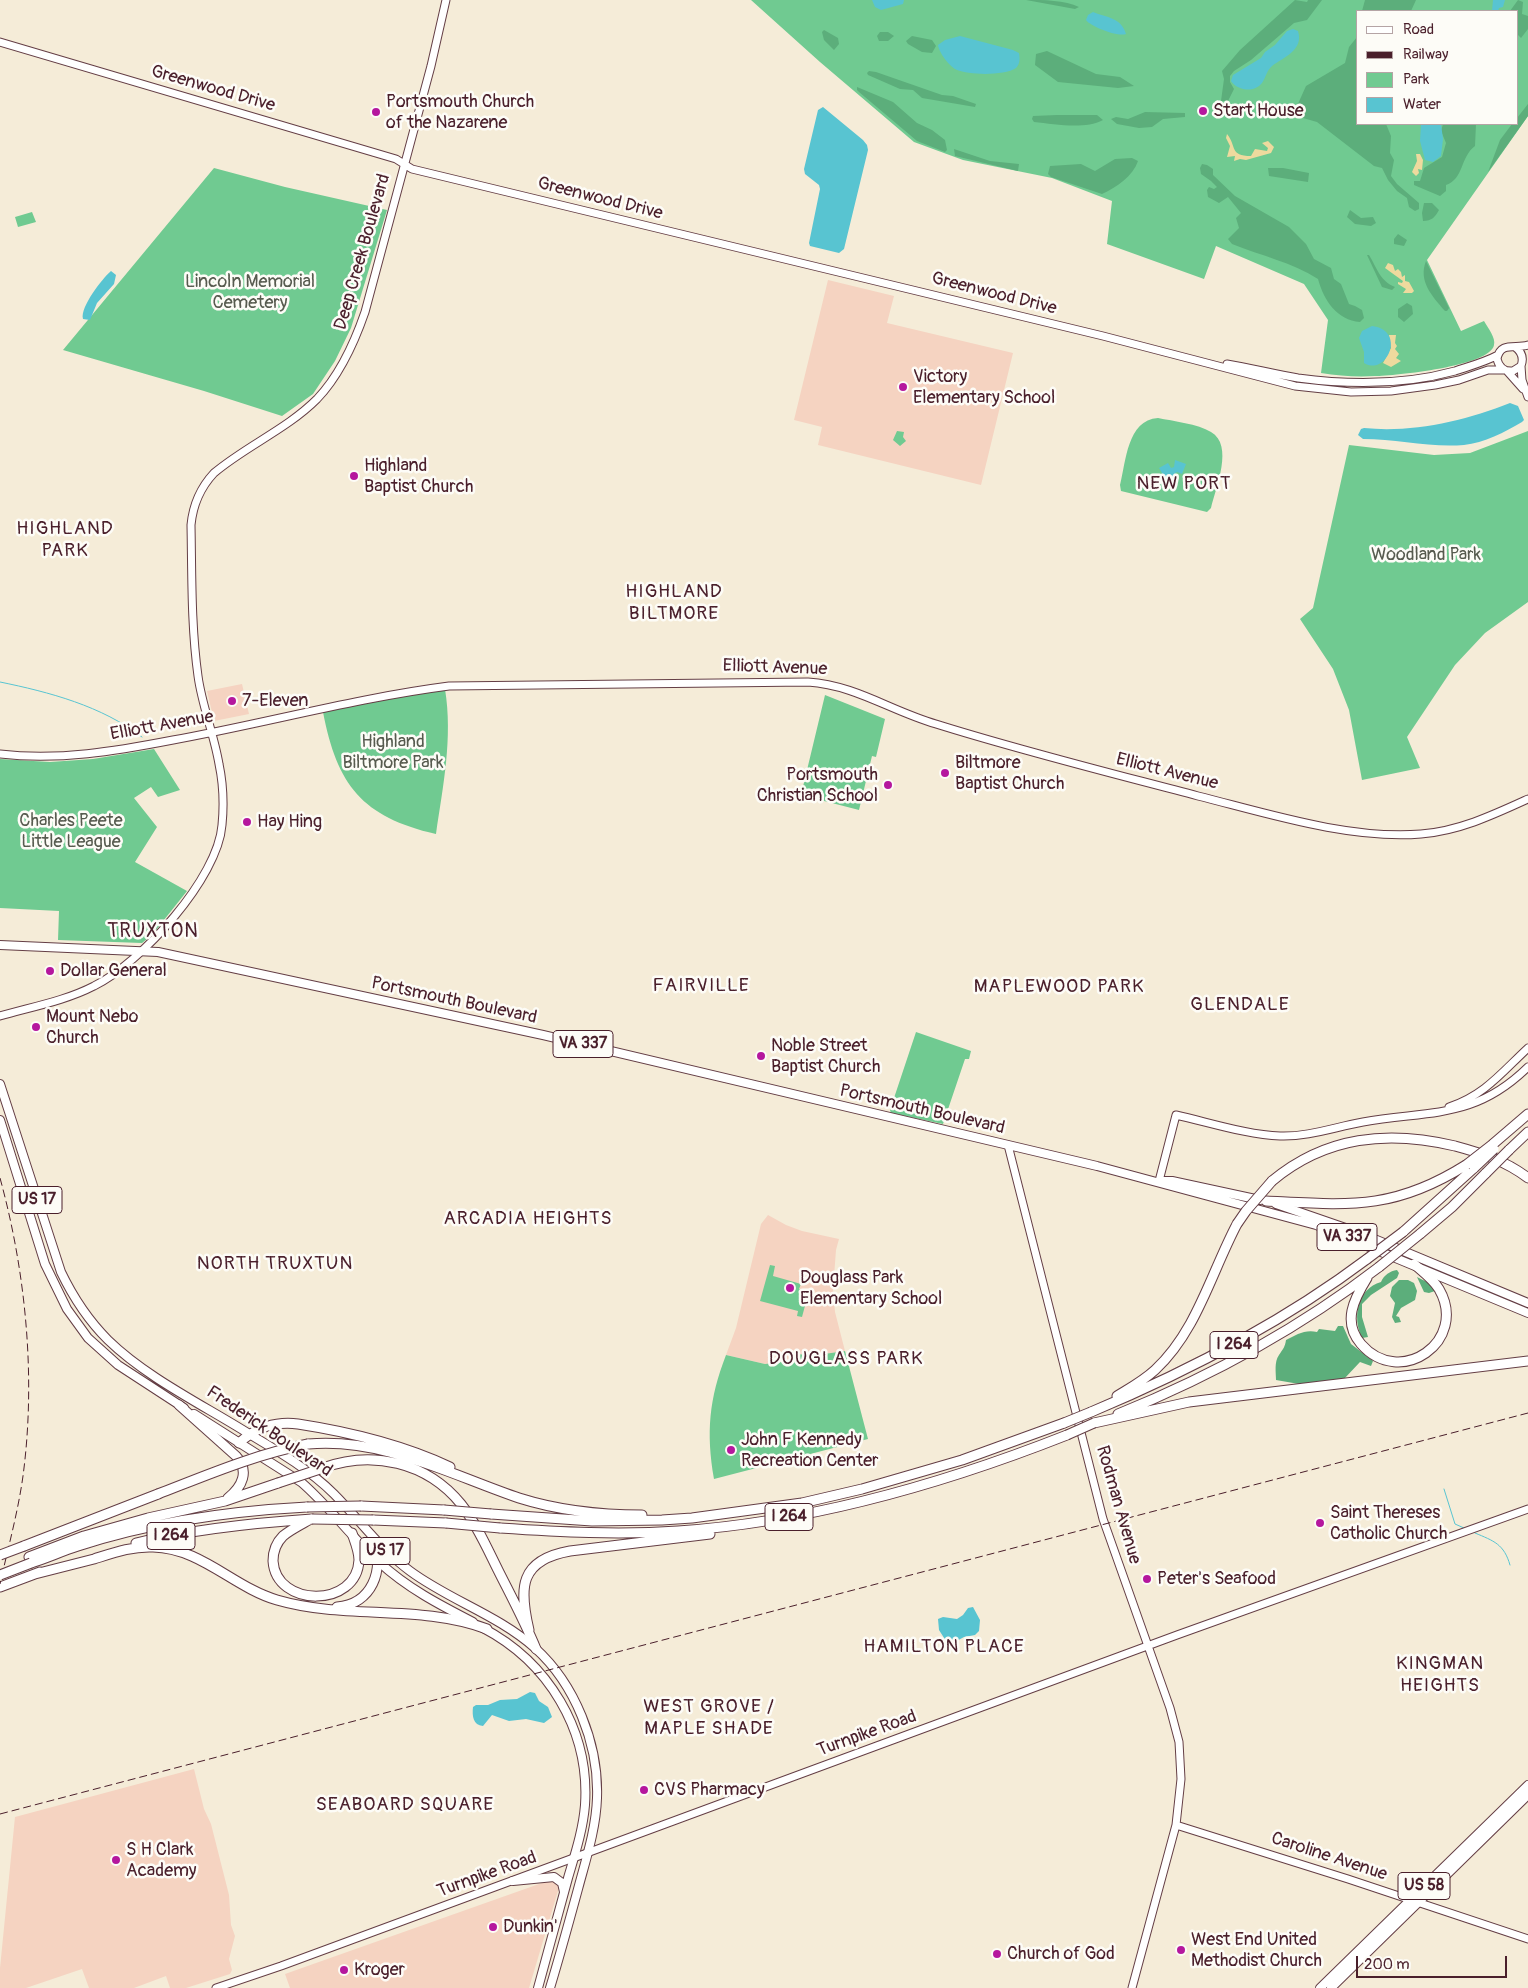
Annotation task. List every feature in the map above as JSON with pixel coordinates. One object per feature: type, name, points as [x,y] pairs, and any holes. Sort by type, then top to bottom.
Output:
[{"type":"highway","name":"I 264","points":[[0,1573],[30,1560],[78,1546],[151,1528],[220,1515],[307,1507],[361,1506],[592,1521],[692,1518],[802,1503],[862,1489],[970,1457],[1064,1423],[1174,1376],[1288,1314],[1403,1232],[1470,1167],[1528,1115]]},
{"type":"highway","name":"I 264","points":[[0,1587],[115,1548],[180,1534],[247,1524],[312,1519],[373,1520],[446,1523],[575,1533],[639,1533],[713,1528],[789,1517],[912,1487],[991,1463],[1067,1435],[1182,1385],[1242,1355],[1300,1320],[1379,1267],[1452,1207],[1528,1132]]},
{"type":"highway","points":[[1091,1412],[1144,1379],[1176,1346],[1194,1318],[1237,1224],[1246,1211],[1272,1182],[1291,1167],[1322,1150],[1350,1142],[1395,1138],[1426,1140],[1472,1150],[1498,1159],[1528,1178]]},
{"type":"highway","points":[[1266,1201],[1321,1205],[1372,1203],[1420,1190],[1470,1167]]},
{"type":"highway","points":[[1369,1274],[1352,1305],[1351,1322],[1355,1336],[1365,1349],[1377,1358],[1390,1362],[1411,1360],[1425,1354],[1437,1342],[1446,1320],[1444,1303],[1438,1288],[1414,1264]]},
{"type":"highway","points":[[1094,1423],[1188,1402],[1528,1361]]},
{"type":"highway","points":[[179,1405],[236,1456],[242,1464],[244,1474],[241,1484],[234,1494],[224,1501]]},
{"type":"highway","points":[[239,1443],[249,1433],[291,1423],[379,1441],[416,1452],[484,1485]]},
{"type":"highway","points":[[0,1555],[248,1460],[285,1448],[308,1444],[334,1443],[376,1448],[411,1458],[542,1504],[582,1513],[672,1515],[692,1518]]},
{"type":"highway","points":[[30,1560],[91,1534],[148,1518],[224,1501],[354,1459],[378,1460],[410,1467],[440,1484],[462,1506],[529,1630]]},
{"type":"highway","points":[[536,1649],[523,1605],[525,1584],[535,1566],[547,1558],[570,1552],[726,1532],[789,1517]]},
{"type":"highway","points":[[312,1519],[284,1536],[276,1547],[273,1559],[280,1580],[291,1589],[304,1595],[317,1597],[330,1595],[349,1584],[356,1572],[359,1558],[352,1533]]},
{"type":"highway","points":[[314,1608],[346,1605],[361,1597],[374,1580],[379,1562],[378,1550],[373,1540]]},
{"type":"highway","points":[[35,1574],[131,1548],[165,1548],[200,1558],[239,1583],[266,1596],[314,1608],[446,1618],[487,1629]]},
{"type":"main road","name":"Portsmouth Boulevard","points":[[0,945],[143,950],[186,958],[543,1035],[1159,1181],[1316,1225],[1528,1312]]},
{"type":"main road","name":"Frederick Boulevard","points":[[0,1084],[55,1256],[66,1284],[99,1331],[124,1355],[162,1381],[249,1433],[299,1466],[325,1486],[373,1540],[390,1556],[416,1576],[510,1629],[536,1649],[569,1690],[582,1718],[592,1750],[596,1772],[597,1799],[588,1854],[550,1988]]},
{"type":"main road","name":"Frederick Boulevard","points":[[0,1120],[45,1264],[66,1309],[102,1351],[132,1376],[301,1482],[316,1494],[379,1562],[418,1592],[487,1629],[511,1645],[535,1667],[558,1696],[576,1736],[584,1770],[585,1805],[574,1859],[538,1988]]},
{"type":"main road","name":"Portsmouth Boulevard","points":[[1159,1181],[1172,1180],[1266,1201],[1300,1211],[1360,1233],[1528,1303]]},
{"type":"main road","name":"US 58","points":[[1331,1988],[1528,1785]]},
{"type":"main road","name":"US 58","points":[[1320,1988],[1528,1795]]},
{"type":"main road","points":[[513,1882],[554,1877],[562,1883],[564,1894]]},
{"type":"street","name":"Deep Creek Boulevard","points":[[0,1016],[63,998],[95,986],[124,967],[169,923],[205,874],[219,844],[222,825],[221,778],[201,694],[195,651],[191,524],[194,506],[203,485],[214,473],[298,414],[318,397],[332,378],[353,341],[365,312],[432,66],[446,0]]},
{"type":"street","name":"Greenwood Drive","points":[[0,42],[396,159],[412,169],[1202,360],[1288,384],[1351,392],[1405,390],[1459,380],[1488,370],[1505,370]]},
{"type":"street","points":[[1527,395],[1498,363],[1498,354],[1504,348],[1528,345]]},
{"type":"street","points":[[1515,347],[1521,353],[1522,380],[1527,395]]},
{"type":"street","name":"Greenwood Drive","points":[[1202,360],[1314,380],[1382,382],[1446,373],[1480,363],[1498,354]]},
{"type":"street","points":[[1505,370],[1513,371],[1528,356]]},
{"type":"street","name":"Elliott Avenue","points":[[0,754],[56,757],[97,753],[211,733],[397,694],[449,686],[541,683],[808,682],[850,689],[927,722],[1039,754],[1254,810],[1338,828],[1398,835],[1441,831],[1471,824],[1528,799]]},
{"type":"street","points":[[1415,1116],[1457,1104],[1475,1096],[1496,1081],[1528,1048]]},
{"type":"street","points":[[1159,1181],[1176,1115],[1256,1133],[1280,1136],[1304,1135],[1365,1122],[1464,1108],[1485,1100],[1506,1087],[1528,1067]]},
{"type":"street","name":"Rodman Avenue","points":[[1008,1145],[1103,1519],[1178,1734],[1181,1779],[1176,1825],[1132,1988]]},
{"type":"street","name":"Turnpike Road","points":[[216,1988],[513,1882],[1148,1646],[1528,1509]]},
{"type":"street","name":"Caroline Avenue","points":[[1176,1825],[1260,1850],[1528,1939]]},
{"type":"shaded area","name":"Victory Elementary School","points":[[828,280],[894,296],[887,323],[1013,353],[981,485],[818,445],[822,427],[794,420]]},
{"type":"shaded area","points":[[242,684],[249,714],[214,721],[207,691]]},
{"type":"shaded area","name":"Douglass Park Elementary School","points":[[768,1215],[802,1231],[839,1239],[836,1250],[833,1290],[835,1312],[845,1351],[810,1356],[799,1354],[798,1360],[765,1364],[726,1355],[736,1328],[761,1224]]},
{"type":"shaded area","name":"S H Clark Academy","points":[[194,1769],[204,1809],[211,1824],[229,1895],[231,1925],[235,1936],[229,1959],[232,1970],[230,1974],[186,1988],[170,1988],[166,1976],[134,1988],[89,1988],[82,1969],[26,1988],[0,1988],[0,1968],[15,1817]]},
{"type":"shaded area","points":[[556,1878],[561,1881],[529,1988],[290,1988],[285,1974]]},
{"type":"green space","points":[[751,0],[1528,0],[1528,116],[1427,260],[1461,331],[1484,321],[1493,336],[1494,345],[1489,352],[1477,359],[1460,364],[1420,372],[1385,376],[1341,376],[1321,373],[1328,320],[1304,284],[1216,246],[1204,279],[1107,244],[1112,201],[1052,178],[963,160],[914,142]]},
{"type":"green space","points":[[1026,0],[1047,0],[1079,7],[1075,9]]},
{"type":"green space","points":[[1295,0],[1307,2],[1308,0],[1322,0],[1307,20],[1294,23],[1251,60],[1234,71],[1230,76],[1230,82],[1234,89],[1228,101],[1221,101],[1224,79],[1222,71],[1240,50]]},
{"type":"green space","points":[[1365,0],[1416,0],[1411,10],[1362,10]]},
{"type":"green space","points":[[1518,0],[1523,2],[1522,14],[1528,16],[1528,29],[1521,38],[1518,35],[1518,10],[1511,10]]},
{"type":"green space","points":[[824,30],[838,38],[839,44],[834,50],[824,40],[822,32]]},
{"type":"green space","points":[[880,32],[888,32],[894,36],[888,41],[879,41],[877,36]]},
{"type":"green space","points":[[912,36],[932,40],[936,46],[932,53],[922,52],[908,44],[906,41]]},
{"type":"green space","points":[[1356,38],[1356,125],[1386,125],[1391,136],[1390,153],[1394,160],[1391,176],[1397,184],[1419,203],[1419,209],[1415,211],[1409,207],[1407,198],[1397,191],[1388,180],[1382,168],[1374,166],[1317,122],[1296,116],[1290,111],[1297,106],[1306,86],[1345,63],[1349,47]]},
{"type":"green space","points":[[1047,51],[1096,74],[1120,77],[1134,86],[1118,88],[1058,82],[1035,65],[1036,54]]},
{"type":"green space","points":[[869,71],[976,104],[975,107],[922,98],[913,90],[900,89],[868,75]]},
{"type":"green space","points":[[857,87],[893,102],[917,123],[932,130],[945,140],[947,150],[945,152],[917,141],[859,92]]},
{"type":"green space","points":[[1528,104],[1528,116],[1488,172],[1500,140],[1511,125],[1518,125],[1518,117]]},
{"type":"green space","points":[[1145,112],[1185,113],[1185,117],[1163,119],[1152,127],[1139,128],[1117,124],[1111,119],[1116,117],[1128,119]]},
{"type":"green space","points":[[1097,115],[1103,120],[1087,125],[1069,126],[1034,122],[1032,119],[1033,116]]},
{"type":"green space","points":[[1443,125],[1476,125],[1475,146],[1467,156],[1456,178],[1446,185],[1446,191],[1440,196],[1414,185],[1414,181],[1420,181],[1424,168],[1442,157],[1446,143],[1441,131]]},
{"type":"green space","points":[[954,149],[990,161],[1019,164],[1018,171],[955,156]]},
{"type":"green space","points":[[1132,158],[1138,161],[1132,172],[1119,184],[1102,194],[1051,177],[1048,174],[1050,166],[1081,164],[1095,171],[1115,159]]},
{"type":"green space","points":[[1202,164],[1213,169],[1213,175],[1235,196],[1289,227],[1306,244],[1314,259],[1331,268],[1334,279],[1341,284],[1349,304],[1362,310],[1364,318],[1360,322],[1345,318],[1338,313],[1328,302],[1318,279],[1308,273],[1232,244],[1228,239],[1239,228],[1236,218],[1241,213],[1228,197],[1219,203],[1208,197],[1207,190],[1209,187],[1214,189],[1217,187],[1201,174],[1200,168]]},
{"type":"green space","name":"Lincoln Memorial Cemetery","points":[[214,168],[285,187],[387,210],[351,328],[335,361],[313,394],[282,416],[63,350]]},
{"type":"green space","points":[[1268,168],[1283,168],[1309,173],[1308,182],[1269,176]]},
{"type":"green space","points":[[1424,203],[1432,203],[1439,210],[1433,218],[1423,221],[1422,213]]},
{"type":"green space","points":[[1350,210],[1361,218],[1373,217],[1376,223],[1371,226],[1355,224],[1347,217]]},
{"type":"green space","points":[[32,212],[36,222],[18,227],[15,217]]},
{"type":"green space","points":[[1398,234],[1407,240],[1404,246],[1394,244],[1394,239]]},
{"type":"green space","points":[[1367,255],[1369,255],[1382,278],[1395,287],[1392,290],[1382,287]]},
{"type":"green space","points":[[1426,261],[1449,308],[1447,311],[1431,294],[1425,282],[1424,268]]},
{"type":"green space","points":[[1407,303],[1412,306],[1413,314],[1404,322],[1398,317],[1398,309]]},
{"type":"green space","points":[[1158,418],[1199,427],[1211,432],[1218,438],[1221,446],[1222,467],[1211,508],[1207,512],[1121,491],[1120,485],[1126,454],[1134,434],[1140,426]]},
{"type":"green space","points":[[897,431],[904,432],[903,437],[906,441],[900,446],[893,440]]},
{"type":"green space","name":"Woodland Park","points":[[1528,431],[1528,602],[1485,633],[1455,665],[1407,737],[1420,768],[1362,780],[1349,710],[1333,669],[1300,619],[1313,608],[1349,445],[1434,455],[1470,453]]},
{"type":"green space","name":"Highland Biltmore Park","points":[[445,689],[448,744],[436,834],[410,827],[389,818],[371,807],[357,794],[345,778],[336,759],[323,712],[397,696]]},
{"type":"green space","points":[[825,695],[885,719],[876,757],[872,756],[859,810],[801,795]]},
{"type":"green space","name":"Charles Peete Little League","points":[[154,749],[180,790],[158,797],[151,787],[134,798],[157,827],[135,862],[187,891],[152,935],[142,943],[58,940],[59,911],[0,908],[0,759],[50,762],[93,759]]},
{"type":"green space","points":[[916,1032],[971,1051],[969,1059],[965,1059],[943,1124],[891,1113],[890,1110]]},
{"type":"green space","points":[[770,1265],[775,1266],[773,1276],[801,1284],[799,1289],[809,1291],[802,1317],[797,1316],[798,1311],[760,1301]]},
{"type":"green space","points":[[1397,1270],[1399,1273],[1397,1278],[1371,1295],[1362,1304],[1362,1317],[1368,1337],[1362,1338],[1357,1321],[1357,1313],[1362,1297],[1366,1291],[1381,1282],[1384,1277]]},
{"type":"green space","points":[[1417,1277],[1431,1284],[1435,1291],[1424,1292]]},
{"type":"green space","points":[[1399,1280],[1408,1280],[1414,1283],[1417,1291],[1415,1300],[1401,1308],[1396,1316],[1399,1317],[1401,1322],[1395,1323],[1392,1317],[1395,1303],[1390,1296],[1392,1287]]},
{"type":"green space","points":[[1338,1326],[1343,1326],[1351,1344],[1373,1361],[1371,1366],[1360,1362],[1344,1379],[1299,1384],[1276,1380],[1276,1361],[1286,1340],[1297,1334],[1317,1332],[1319,1329],[1335,1331]]},
{"type":"green space","points":[[845,1351],[868,1439],[714,1479],[710,1446],[711,1416],[716,1386],[726,1355],[765,1364],[798,1360],[799,1354],[810,1356]]},
{"type":"sand","points":[[1227,134],[1234,150],[1244,156],[1251,156],[1255,149],[1267,151],[1268,148],[1262,143],[1268,141],[1274,147],[1271,153],[1246,160],[1234,161],[1235,156],[1227,157],[1230,146],[1226,138]]},
{"type":"sand","points":[[1416,154],[1420,154],[1423,160],[1422,170],[1418,169],[1419,173],[1416,176],[1412,172],[1417,161]]},
{"type":"sand","points":[[1388,263],[1393,265],[1395,271],[1398,269],[1401,272],[1402,277],[1405,275],[1405,281],[1409,282],[1414,291],[1412,293],[1403,293],[1406,289],[1398,284],[1398,282],[1402,283],[1403,281],[1385,268]]},
{"type":"sand","points":[[1389,335],[1396,335],[1395,343],[1397,346],[1395,349],[1399,354],[1396,358],[1401,361],[1391,367],[1383,363],[1391,348]]},
{"type":"water","points":[[872,0],[904,0],[903,4],[881,10],[875,7]]},
{"type":"water","points":[[1493,0],[1505,0],[1503,7],[1498,10],[1492,10]]},
{"type":"water","points":[[1093,12],[1117,21],[1124,28],[1126,34],[1111,33],[1089,23],[1086,20],[1088,15]]},
{"type":"water","points":[[1293,29],[1298,31],[1299,38],[1296,48],[1270,68],[1259,86],[1246,90],[1238,87],[1231,81],[1233,75],[1261,58],[1287,31]]},
{"type":"water","points":[[960,36],[1019,53],[1018,65],[1011,71],[995,73],[978,74],[957,70],[945,59],[938,45],[945,40]]},
{"type":"water","points":[[823,107],[863,140],[868,150],[844,249],[839,253],[810,246],[809,243],[820,189],[819,185],[805,174],[804,169],[818,110]]},
{"type":"water","points":[[1421,125],[1441,125],[1443,139],[1441,156],[1433,162],[1425,160],[1420,141]]},
{"type":"water","points":[[111,271],[116,275],[114,284],[97,303],[90,320],[83,319],[88,301],[102,280]]},
{"type":"water","points":[[1372,326],[1383,329],[1389,335],[1391,343],[1390,351],[1386,358],[1380,364],[1372,366],[1364,363],[1364,352],[1359,338],[1362,331]]},
{"type":"water","points":[[1510,403],[1518,406],[1524,420],[1494,436],[1472,444],[1452,446],[1363,439],[1358,435],[1361,429],[1364,428],[1401,429],[1457,420]]},
{"type":"water","points":[[1175,460],[1186,464],[1182,474],[1177,472],[1174,474],[1176,476],[1173,485],[1164,482],[1165,478],[1159,468],[1168,463],[1171,468],[1174,467]]},
{"type":"water","points":[[973,1607],[980,1620],[979,1631],[975,1635],[964,1637],[953,1643],[946,1641],[939,1630],[938,1619],[943,1617],[957,1619],[968,1608]]},
{"type":"water","points":[[530,1692],[535,1693],[539,1701],[548,1707],[552,1717],[544,1723],[526,1719],[509,1721],[492,1715],[483,1726],[475,1722],[473,1707],[476,1705],[488,1705],[500,1700],[517,1699]]},
{"type":"waterway","points":[[0,682],[37,690],[74,702],[110,717],[142,737]]},
{"type":"waterway","points":[[1444,1489],[1455,1524],[1464,1528]]},
{"type":"waterway","points":[[1475,1533],[1497,1544],[1505,1552],[1510,1565]]},
{"type":"railway","points":[[0,1178],[9,1214],[22,1288],[26,1326],[29,1401],[21,1490],[0,1584]]},
{"type":"railway","points":[[0,1814],[1528,1413]]},
{"type":"place","name":"Start House","points":[[1203,111]]},
{"type":"place","name":"Portsmouth Church of the Nazarene","points":[[376,112]]},
{"type":"place","name":"Victory Elementary School","points":[[903,387]]},
{"type":"place","name":"Highland Baptist Church","points":[[354,476]]},
{"type":"place","name":"7-Eleven","points":[[232,701]]},
{"type":"place","name":"Biltmore Baptist Church","points":[[945,773]]},
{"type":"place","name":"Portsmouth Christian School","points":[[888,785]]},
{"type":"place","name":"Hay Hing","points":[[247,822]]},
{"type":"place","name":"Dollar General","points":[[50,971]]},
{"type":"place","name":"Mount Nebo Church","points":[[36,1027]]},
{"type":"place","name":"Noble Street Baptist Church","points":[[761,1056]]},
{"type":"place","name":"Douglass Park Elementary School","points":[[790,1288]]},
{"type":"place","name":"John F Kennedy Recreation Center","points":[[731,1450]]},
{"type":"place","name":"Saint Thereses Catholic Church","points":[[1320,1523]]},
{"type":"place","name":"Peter's Seafood","points":[[1147,1579]]},
{"type":"place","name":"CVS Pharmacy","points":[[644,1790]]},
{"type":"place","name":"S H Clark Academy","points":[[116,1860]]},
{"type":"place","name":"Dunkin'","points":[[493,1927]]},
{"type":"place","name":"West End United Methodist Church","points":[[1181,1950]]},
{"type":"place","name":"Church of God","points":[[997,1954]]},
{"type":"place","name":"Kroger","points":[[344,1970]]},
{"type":"district","name":"NEW PORT","points":[[1184,484]]},
{"type":"district","name":"HIGHLAND PARK","points":[[65,540]]},
{"type":"district","name":"HIGHLAND BILTMORE","points":[[674,603]]},
{"type":"district","name":"TRUXTON","points":[[153,932]]},
{"type":"district","name":"FAIRVILLE","points":[[701,986]]},
{"type":"district","name":"MAPLEWOOD PARK","points":[[1059,987]]},
{"type":"district","name":"GLENDALE","points":[[1240,1005]]},
{"type":"district","name":"ARCADIA HEIGHTS","points":[[528,1219]]},
{"type":"district","name":"NORTH TRUXTUN","points":[[275,1264]]},
{"type":"district","name":"DOUGLASS PARK","points":[[846,1359]]},
{"type":"district","name":"HAMILTON PLACE","points":[[944,1647]]},
{"type":"district","name":"KINGMAN HEIGHTS","points":[[1440,1675]]},
{"type":"district","name":"WEST GROVE / MAPLE SHADE","points":[[709,1718]]},
{"type":"district","name":"SEABOARD SQUARE","points":[[405,1805]]}]
